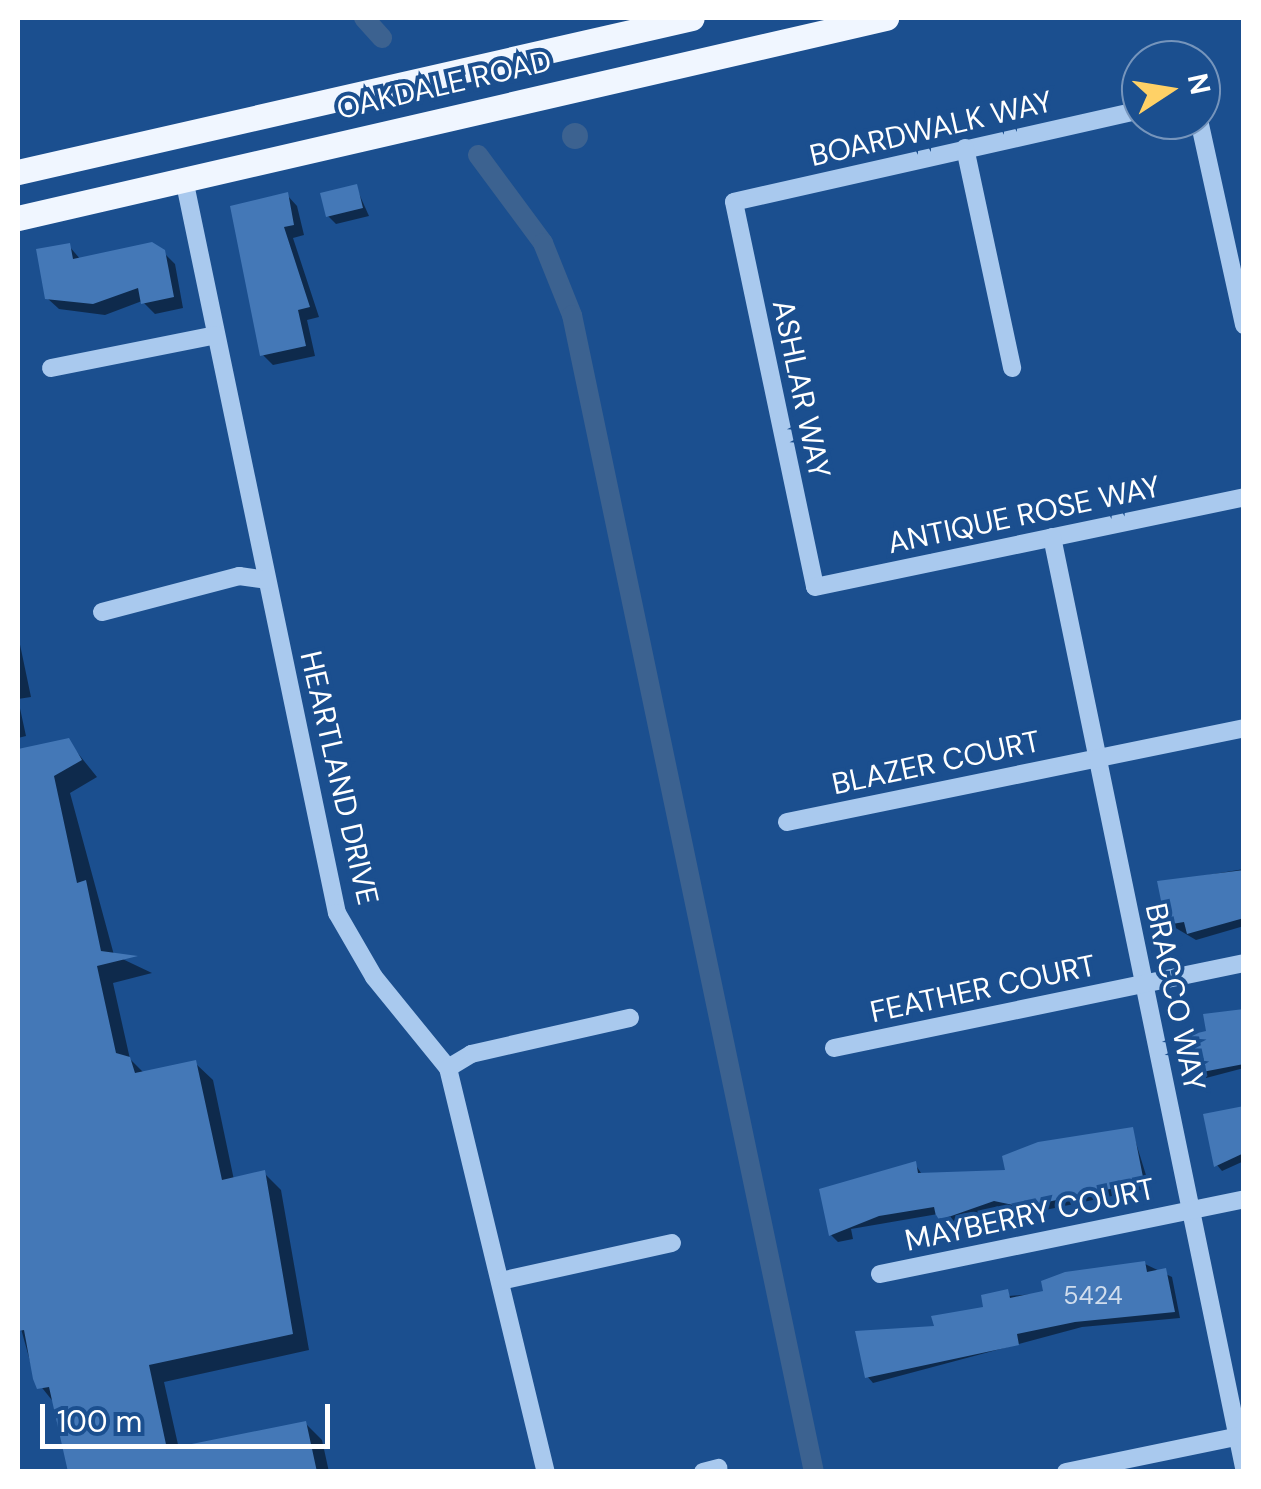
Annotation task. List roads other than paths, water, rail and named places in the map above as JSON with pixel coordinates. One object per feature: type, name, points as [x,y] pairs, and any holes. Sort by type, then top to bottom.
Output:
[{"type":"main road","name":"OAKDALE ROAD","points":[[18,172],[692,18]]},
{"type":"main road","name":"OAKDALE ROAD","points":[[18,218],[886,18]]},
{"type":"street","name":"BOARDWALK WAY","points":[[734,202],[1121,114]]},
{"type":"street","points":[[1203,140],[1244,325]]},
{"type":"street","points":[[965,148],[1012,368]]},
{"type":"street","name":"HEARTLAND DRIVE","points":[[184,180],[337,913],[374,977],[448,1068],[505,1280],[546,1472]]},
{"type":"street","name":"ASHLAR WAY","points":[[734,202],[815,588]]},
{"type":"street","points":[[51,368],[216,335]]},
{"type":"street","name":"ANTIQUE ROSE WAY","points":[[815,588],[1244,497]]},
{"type":"street","name":"BRACCO WAY","points":[[1052,537],[1244,1467]]},
{"type":"street","points":[[102,612],[240,576],[268,580]]},
{"type":"street","name":"BLAZER COURT","points":[[787,822],[1244,728]]},
{"type":"street","name":"FEATHER COURT","points":[[834,1048],[1244,963]]},
{"type":"street","points":[[448,1068],[471,1054],[630,1018]]},
{"type":"street","name":"MAYBERRY COURT","points":[[880,1274],[1244,1199]]},
{"type":"street","points":[[505,1280],[672,1243]]},
{"type":"street","points":[[1066,1472],[1240,1435]]},
{"type":"water","points":[[575,123],[584,127],[588,136],[584,145],[575,149],[566,145],[562,136],[566,127]]},
{"type":"waterway","points":[[364,18],[382,38]]},
{"type":"waterway","points":[[478,155],[543,243],[572,315],[814,1472]]}]
